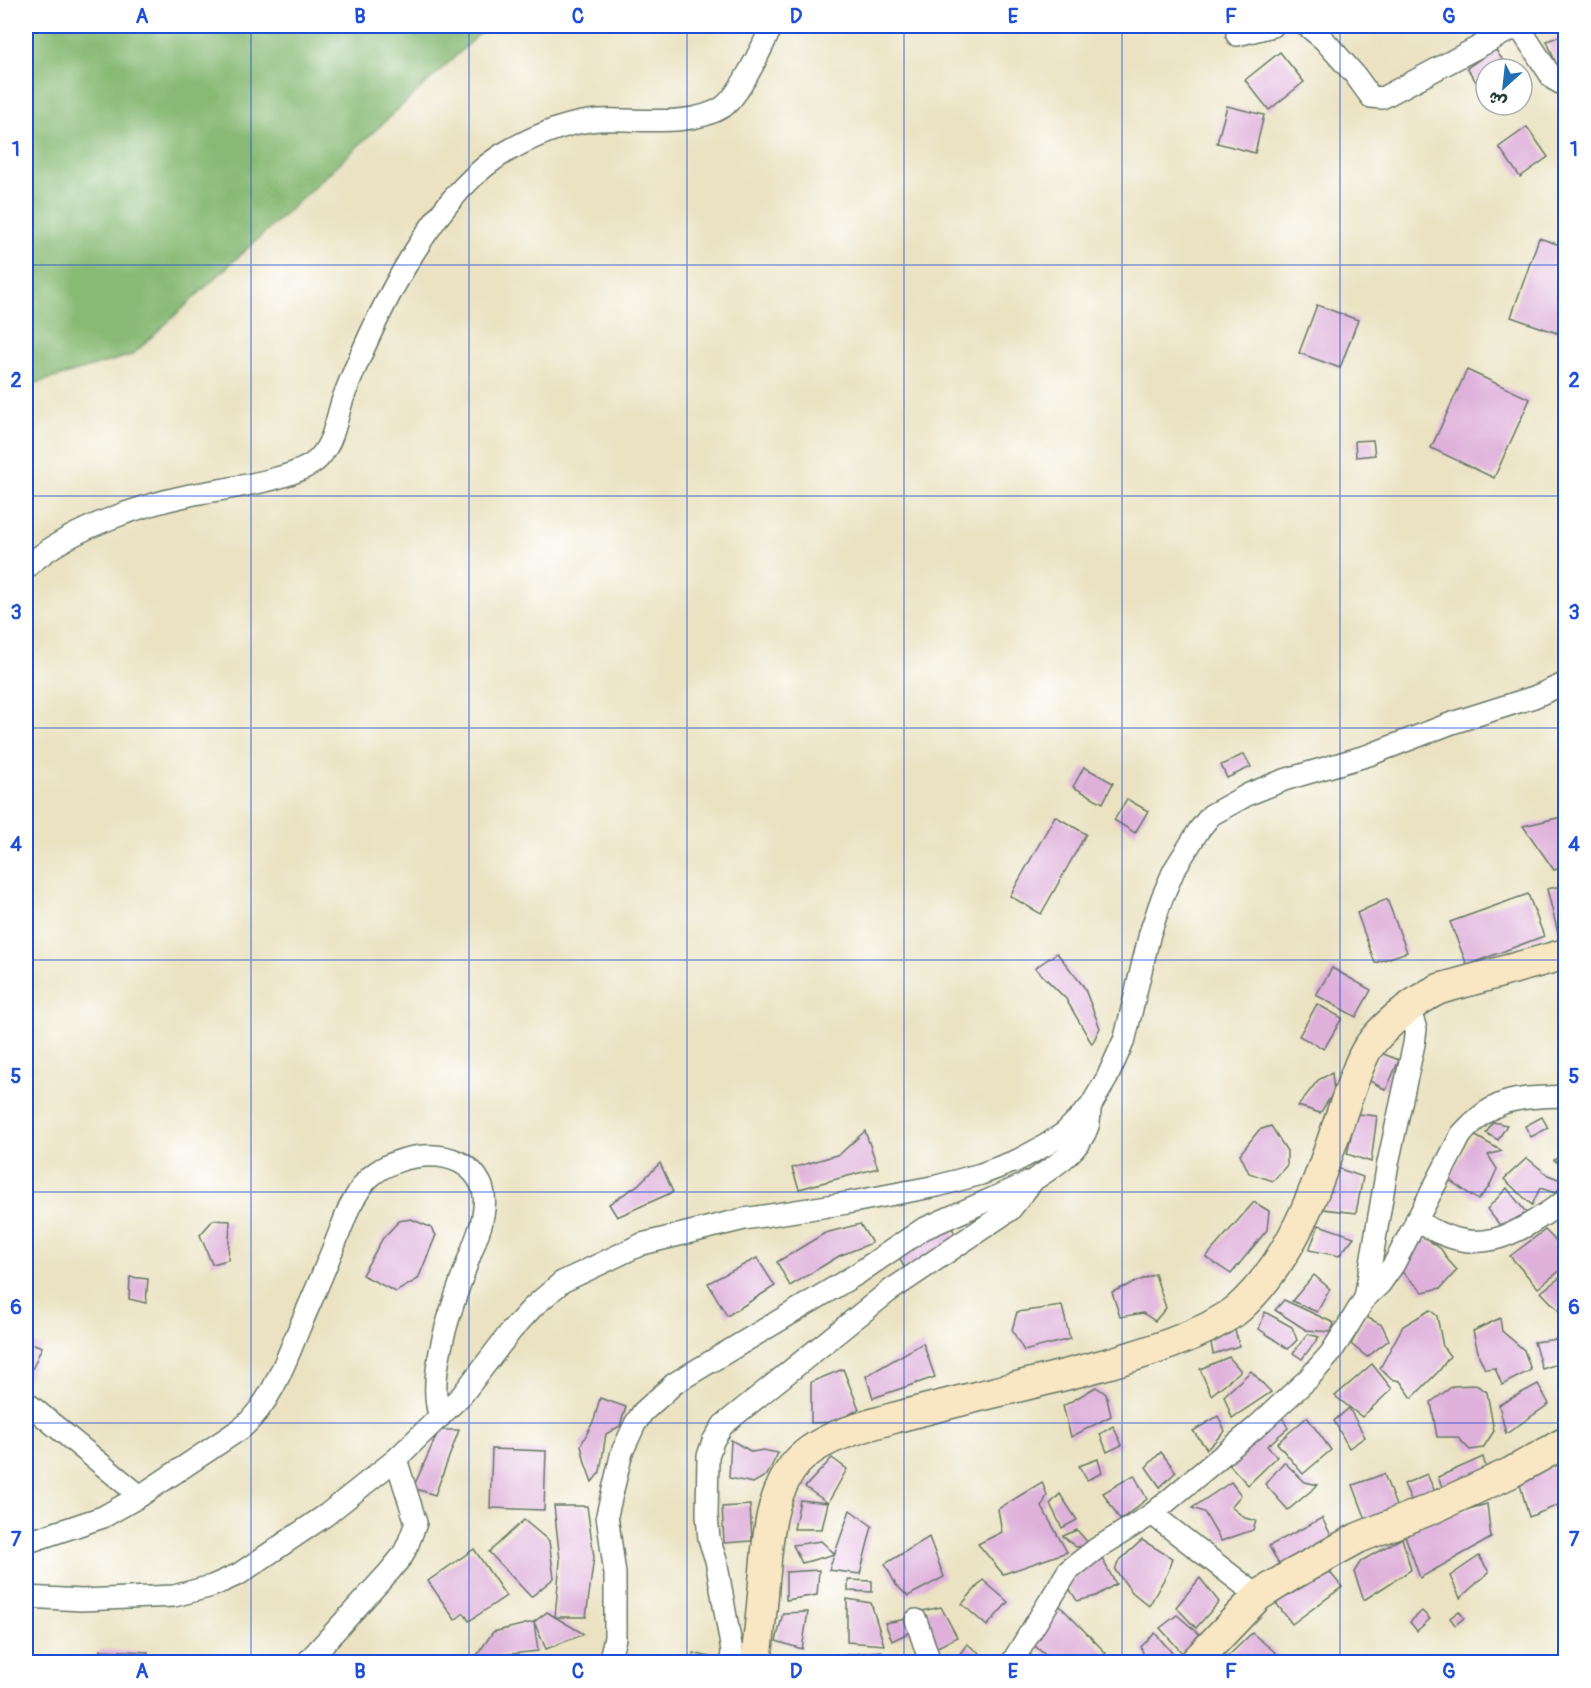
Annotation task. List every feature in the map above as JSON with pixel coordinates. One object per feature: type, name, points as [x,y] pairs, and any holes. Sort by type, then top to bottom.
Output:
[{"type":"street","points":[[26,568],[40,554],[58,543],[138,509],[286,475],[313,463],[328,445],[344,395],[374,327],[421,240],[439,212],[478,173],[496,157],[569,125],[598,120],[693,119],[723,107],[740,87],[772,26]]},
{"type":"street","points":[[1237,35],[1273,26]]},
{"type":"street","points":[[1307,26],[1324,40],[1371,97],[1376,99],[1382,98],[1514,28],[1523,33],[1553,79],[1566,84]]},
{"type":"street","points":[[26,1597],[82,1600],[174,1596],[212,1586],[239,1574],[326,1515],[396,1459],[462,1395],[511,1331],[549,1293],[578,1273],[642,1244],[744,1220],[847,1203],[973,1177],[1018,1160],[1046,1145],[1064,1133],[1090,1107],[1111,1069],[1125,1038],[1150,933],[1166,889],[1174,870],[1211,815],[1249,794],[1284,780],[1370,755],[1452,723],[1534,697],[1566,683]]},
{"type":"street","points":[[756,1662],[772,1511],[790,1471],[801,1457],[816,1446],[862,1428],[1159,1349],[1184,1340],[1220,1321],[1238,1309],[1259,1287],[1280,1259],[1305,1216],[1348,1095],[1368,1047],[1380,1033],[1424,996],[1439,989],[1566,954]]},
{"type":"street","points":[[1365,1298],[1388,1163],[1414,1044],[1416,1029],[1409,1008]]},
{"type":"street","points":[[1012,1662],[1068,1571],[1096,1549],[1152,1514],[1255,1428],[1308,1379],[1330,1354],[1365,1298],[1388,1274],[1461,1135],[1472,1122],[1496,1105],[1524,1098],[1559,1096],[1566,1113]]},
{"type":"street","points":[[731,1662],[732,1651],[716,1560],[709,1539],[708,1465],[713,1441],[723,1425],[831,1336],[912,1275],[1010,1210],[1032,1182],[1065,1157],[1080,1140],[1088,1127],[1090,1107]]},
{"type":"street","points":[[31,1541],[104,1517],[140,1496],[242,1428],[264,1405],[297,1334],[349,1208],[369,1178],[385,1167],[412,1156],[437,1157],[462,1164],[474,1173],[481,1185],[484,1197],[485,1209],[482,1225],[436,1372],[440,1417]]},
{"type":"street","points":[[973,1177],[980,1202]]},
{"type":"street","points":[[609,1662],[615,1638],[615,1574],[607,1515],[622,1452],[634,1424],[643,1412],[675,1383],[857,1274],[923,1228],[1032,1182]]},
{"type":"street","points":[[1416,1220],[1432,1231],[1446,1236],[1472,1241],[1486,1240],[1515,1233],[1566,1200]]},
{"type":"street","points":[[26,1402],[140,1496]]},
{"type":"street","points":[[1195,1662],[1258,1596],[1293,1574],[1358,1538],[1431,1509],[1510,1473],[1566,1442]]},
{"type":"street","points":[[307,1662],[403,1556],[416,1523],[396,1459]]},
{"type":"street","points":[[1152,1514],[1258,1596]]},
{"type":"street","points":[[916,1620],[930,1662]]},
{"type":"green space","points":[[26,26],[488,26],[132,355],[26,386]]},
{"type":"building","points":[[1566,34],[1566,72],[1560,74],[1547,41]]},
{"type":"building","points":[[1495,49],[1501,57],[1483,57]]},
{"type":"building","points":[[1280,52],[1304,82],[1269,110],[1245,80]]},
{"type":"building","points":[[1474,63],[1474,79],[1467,68]]},
{"type":"building","points":[[1227,106],[1264,115],[1255,153],[1217,143]]},
{"type":"building","points":[[1527,127],[1548,157],[1520,177],[1499,147]]},
{"type":"building","points":[[1539,238],[1566,247],[1566,308],[1557,333],[1511,317]]},
{"type":"building","points":[[1317,305],[1358,320],[1340,368],[1299,353]]},
{"type":"building","points":[[1467,370],[1530,399],[1494,478],[1431,448]]},
{"type":"building","points":[[1373,440],[1375,455],[1356,457],[1355,441]]},
{"type":"building","points":[[1244,754],[1251,767],[1227,778],[1221,765]]},
{"type":"building","points":[[1084,767],[1113,783],[1103,803],[1073,787]]},
{"type":"building","points":[[1127,799],[1148,811],[1135,833],[1114,820]]},
{"type":"building","points":[[1055,816],[1086,834],[1041,914],[1010,896]]},
{"type":"building","points":[[1566,816],[1566,866],[1554,870],[1523,826]]},
{"type":"building","points":[[1566,885],[1566,940],[1560,941],[1547,889]]},
{"type":"building","points":[[1528,894],[1544,936],[1467,965],[1450,922]]},
{"type":"building","points":[[1387,899],[1407,952],[1375,963],[1357,913]]},
{"type":"building","points":[[1057,953],[1084,987],[1100,1028],[1092,1044],[1066,999],[1035,968]]},
{"type":"building","points":[[1332,968],[1371,990],[1356,1017],[1316,995]]},
{"type":"building","points":[[1317,1004],[1342,1018],[1324,1049],[1299,1036]]},
{"type":"building","points":[[1381,1053],[1399,1060],[1386,1090],[1368,1080]]},
{"type":"building","points":[[1332,1073],[1334,1092],[1320,1113],[1298,1106],[1318,1080]]},
{"type":"building","points":[[1356,1114],[1377,1116],[1371,1162],[1347,1154]]},
{"type":"building","points":[[1542,1117],[1548,1128],[1531,1137],[1525,1126]]},
{"type":"building","points":[[1493,1122],[1507,1125],[1498,1140],[1486,1133]]},
{"type":"building","points":[[1271,1126],[1287,1151],[1287,1165],[1273,1181],[1249,1173],[1240,1154],[1259,1130]]},
{"type":"building","points":[[865,1131],[878,1168],[799,1189],[792,1168],[840,1154]]},
{"type":"building","points":[[1474,1135],[1502,1151],[1488,1155],[1497,1169],[1489,1187],[1478,1200],[1448,1179]]},
{"type":"building","points":[[1563,1154],[1566,1155],[1566,1169],[1554,1160]]},
{"type":"building","points":[[1527,1158],[1548,1175],[1566,1182],[1555,1193],[1540,1188],[1532,1205],[1504,1179]]},
{"type":"building","points":[[660,1163],[673,1192],[617,1217],[609,1204],[638,1185]]},
{"type":"building","points":[[1337,1168],[1363,1177],[1356,1213],[1323,1209]]},
{"type":"building","points":[[1507,1188],[1528,1215],[1503,1229],[1487,1209]]},
{"type":"building","points":[[1254,1202],[1269,1211],[1267,1230],[1231,1274],[1206,1257]]},
{"type":"building","points":[[1563,1210],[1566,1211],[1566,1231],[1555,1225]]},
{"type":"building","points":[[411,1219],[430,1227],[436,1235],[418,1279],[396,1292],[362,1275],[383,1238],[399,1221]]},
{"type":"building","points":[[213,1220],[230,1221],[228,1260],[212,1264],[200,1235]]},
{"type":"building","points":[[860,1224],[872,1243],[839,1256],[790,1286],[777,1262],[825,1233]]},
{"type":"building","points":[[1319,1225],[1354,1237],[1339,1256],[1309,1250]]},
{"type":"building","points":[[951,1226],[959,1241],[905,1269],[897,1253]]},
{"type":"building","points":[[1545,1230],[1566,1251],[1566,1266],[1538,1288],[1510,1256]]},
{"type":"building","points":[[1418,1233],[1441,1249],[1457,1270],[1441,1288],[1423,1292],[1401,1271]]},
{"type":"building","points":[[757,1258],[775,1286],[727,1316],[708,1283]]},
{"type":"building","points":[[1566,1273],[1566,1309],[1560,1312],[1541,1292]]},
{"type":"building","points":[[1155,1274],[1166,1308],[1155,1321],[1143,1313],[1120,1317],[1112,1292]]},
{"type":"building","points":[[1314,1275],[1330,1289],[1317,1312],[1292,1301]]},
{"type":"building","points":[[130,1277],[148,1279],[146,1303],[129,1299]]},
{"type":"building","points":[[1284,1300],[1334,1323],[1331,1332],[1306,1330],[1275,1310]]},
{"type":"building","points":[[1062,1306],[1070,1339],[1024,1351],[1012,1330],[1017,1312]]},
{"type":"building","points":[[1430,1310],[1437,1316],[1443,1347],[1450,1356],[1439,1371],[1412,1398],[1400,1381],[1391,1379],[1380,1368],[1403,1326]]},
{"type":"building","points":[[1265,1312],[1292,1327],[1297,1340],[1288,1349],[1259,1329]]},
{"type":"building","points":[[1366,1317],[1382,1325],[1389,1340],[1367,1357],[1351,1344]]},
{"type":"building","points":[[1500,1318],[1502,1331],[1524,1350],[1531,1370],[1502,1385],[1495,1368],[1485,1369],[1479,1356],[1473,1331]]},
{"type":"building","points":[[1234,1326],[1239,1346],[1213,1354],[1210,1337]]},
{"type":"building","points":[[1308,1334],[1319,1337],[1302,1359],[1293,1353]]},
{"type":"building","points":[[1558,1339],[1563,1362],[1542,1369],[1534,1342]]},
{"type":"building","points":[[26,1341],[42,1347],[26,1383]]},
{"type":"building","points":[[923,1343],[935,1377],[873,1398],[866,1376]]},
{"type":"building","points":[[1229,1357],[1241,1371],[1211,1395],[1200,1369]]},
{"type":"building","points":[[1372,1364],[1392,1389],[1362,1417],[1335,1396]]},
{"type":"building","points":[[843,1369],[859,1409],[836,1422],[811,1423],[811,1382]]},
{"type":"building","points":[[1251,1371],[1271,1392],[1232,1418],[1224,1396]]},
{"type":"building","points":[[1538,1384],[1549,1404],[1506,1434],[1499,1405]]},
{"type":"building","points":[[1476,1385],[1487,1392],[1494,1431],[1483,1448],[1470,1450],[1457,1437],[1437,1437],[1431,1402],[1453,1386]]},
{"type":"building","points":[[1096,1387],[1106,1394],[1111,1416],[1071,1437],[1063,1406]]},
{"type":"building","points":[[600,1398],[626,1407],[620,1426],[606,1434],[600,1472],[592,1482],[581,1445],[594,1420]]},
{"type":"building","points":[[1349,1408],[1365,1437],[1349,1448],[1334,1421]]},
{"type":"building","points":[[1279,1412],[1288,1428],[1267,1446],[1277,1457],[1248,1485],[1224,1459]]},
{"type":"building","points":[[1218,1416],[1225,1431],[1207,1449],[1193,1431]]},
{"type":"building","points":[[1307,1417],[1331,1450],[1303,1474],[1277,1443]]},
{"type":"building","points":[[1113,1426],[1122,1445],[1107,1452],[1100,1434]]},
{"type":"building","points":[[439,1430],[459,1430],[435,1495],[413,1488]]},
{"type":"building","points":[[731,1440],[752,1452],[763,1450],[778,1453],[767,1475],[753,1483],[729,1478]]},
{"type":"building","points":[[492,1449],[546,1451],[544,1510],[490,1508]]},
{"type":"building","points":[[1161,1452],[1176,1472],[1160,1487],[1146,1467]]},
{"type":"building","points":[[1483,1457],[1489,1478],[1445,1494],[1438,1477]]},
{"type":"building","points":[[832,1458],[847,1469],[828,1503],[805,1487]]},
{"type":"building","points":[[1098,1459],[1102,1473],[1087,1480],[1079,1466]]},
{"type":"building","points":[[1566,1461],[1566,1502],[1529,1517],[1519,1481]]},
{"type":"building","points":[[1284,1462],[1305,1482],[1318,1485],[1288,1510],[1265,1484]]},
{"type":"building","points":[[1384,1474],[1398,1511],[1367,1522],[1353,1485]]},
{"type":"building","points":[[1427,1474],[1436,1494],[1413,1504],[1404,1484]]},
{"type":"building","points":[[1134,1475],[1147,1499],[1120,1520],[1103,1493]]},
{"type":"building","points":[[1042,1482],[1047,1495],[1042,1507],[1067,1552],[1003,1574],[978,1544],[1002,1532],[998,1509]]},
{"type":"building","points":[[1231,1482],[1241,1495],[1231,1507],[1245,1518],[1256,1521],[1253,1530],[1221,1541],[1204,1512],[1192,1508]]},
{"type":"building","points":[[1060,1494],[1077,1520],[1062,1528],[1050,1504]]},
{"type":"building","points":[[800,1500],[828,1503],[822,1529],[794,1529]]},
{"type":"building","points":[[1487,1504],[1491,1538],[1420,1578],[1402,1527]]},
{"type":"building","points":[[750,1505],[752,1541],[724,1543],[722,1507]]},
{"type":"building","points":[[554,1506],[587,1506],[594,1557],[586,1617],[555,1617],[560,1561]]},
{"type":"building","points":[[850,1510],[872,1526],[860,1574],[829,1570]]},
{"type":"building","points":[[1322,1518],[1335,1543],[1282,1570],[1269,1546]]},
{"type":"building","points":[[524,1520],[549,1541],[554,1578],[531,1597],[489,1552]]},
{"type":"building","points":[[1077,1530],[1090,1545],[1076,1547],[1063,1536]]},
{"type":"building","points":[[929,1537],[944,1577],[908,1596],[896,1585],[885,1564]]},
{"type":"building","points":[[1402,1538],[1411,1570],[1364,1600],[1354,1572],[1361,1561]]},
{"type":"building","points":[[1142,1540],[1172,1558],[1168,1572],[1149,1606],[1132,1592],[1115,1570],[1118,1562]]},
{"type":"building","points":[[821,1541],[835,1554],[802,1563],[793,1545]]},
{"type":"building","points":[[474,1549],[506,1596],[469,1621],[464,1613],[455,1620],[428,1581]]},
{"type":"building","points":[[1100,1555],[1116,1584],[1096,1596],[1077,1601],[1067,1585]]},
{"type":"building","points":[[1479,1556],[1489,1572],[1460,1598],[1450,1576]]},
{"type":"building","points":[[819,1570],[817,1595],[786,1600],[786,1572]]},
{"type":"building","points":[[1329,1571],[1342,1587],[1292,1624],[1276,1603]]},
{"type":"building","points":[[1200,1578],[1219,1602],[1196,1628],[1176,1607]]},
{"type":"building","points":[[848,1580],[872,1581],[872,1592],[848,1591]]},
{"type":"building","points":[[983,1580],[1008,1602],[987,1626],[962,1604]]},
{"type":"building","points":[[847,1599],[871,1603],[884,1645],[847,1642]]},
{"type":"building","points":[[1058,1604],[1106,1653],[1096,1662],[1053,1662],[1034,1645]]},
{"type":"building","points":[[941,1607],[957,1637],[934,1649],[917,1612]]},
{"type":"building","points":[[1422,1611],[1430,1619],[1417,1631],[1410,1622]]},
{"type":"building","points":[[1459,1611],[1464,1618],[1455,1625],[1450,1618]]},
{"type":"building","points":[[547,1612],[584,1634],[546,1649],[534,1622]]},
{"type":"building","points":[[808,1612],[802,1649],[776,1641],[783,1613]]},
{"type":"building","points":[[1177,1615],[1204,1638],[1184,1655],[1160,1628]]},
{"type":"building","points":[[912,1618],[914,1630],[892,1641],[885,1623]]},
{"type":"building","points":[[534,1622],[538,1651],[475,1658],[493,1632]]},
{"type":"building","points":[[1155,1633],[1179,1661],[1146,1662],[1141,1647]]},
{"type":"building","points":[[1252,1633],[1287,1662],[1222,1662]]},
{"type":"building","points":[[967,1644],[992,1662],[954,1662]]},
{"type":"building","points":[[100,1650],[148,1652],[144,1662],[94,1662]]},
{"type":"building","points":[[881,1651],[867,1662],[844,1662],[846,1655]]},
{"type":"building","points":[[1028,1652],[1038,1662],[1021,1662]]},
{"type":"building","points":[[693,1653],[714,1658],[713,1662],[691,1662]]},
{"type":"building","points":[[773,1654],[804,1661],[804,1662],[771,1662]]}]
